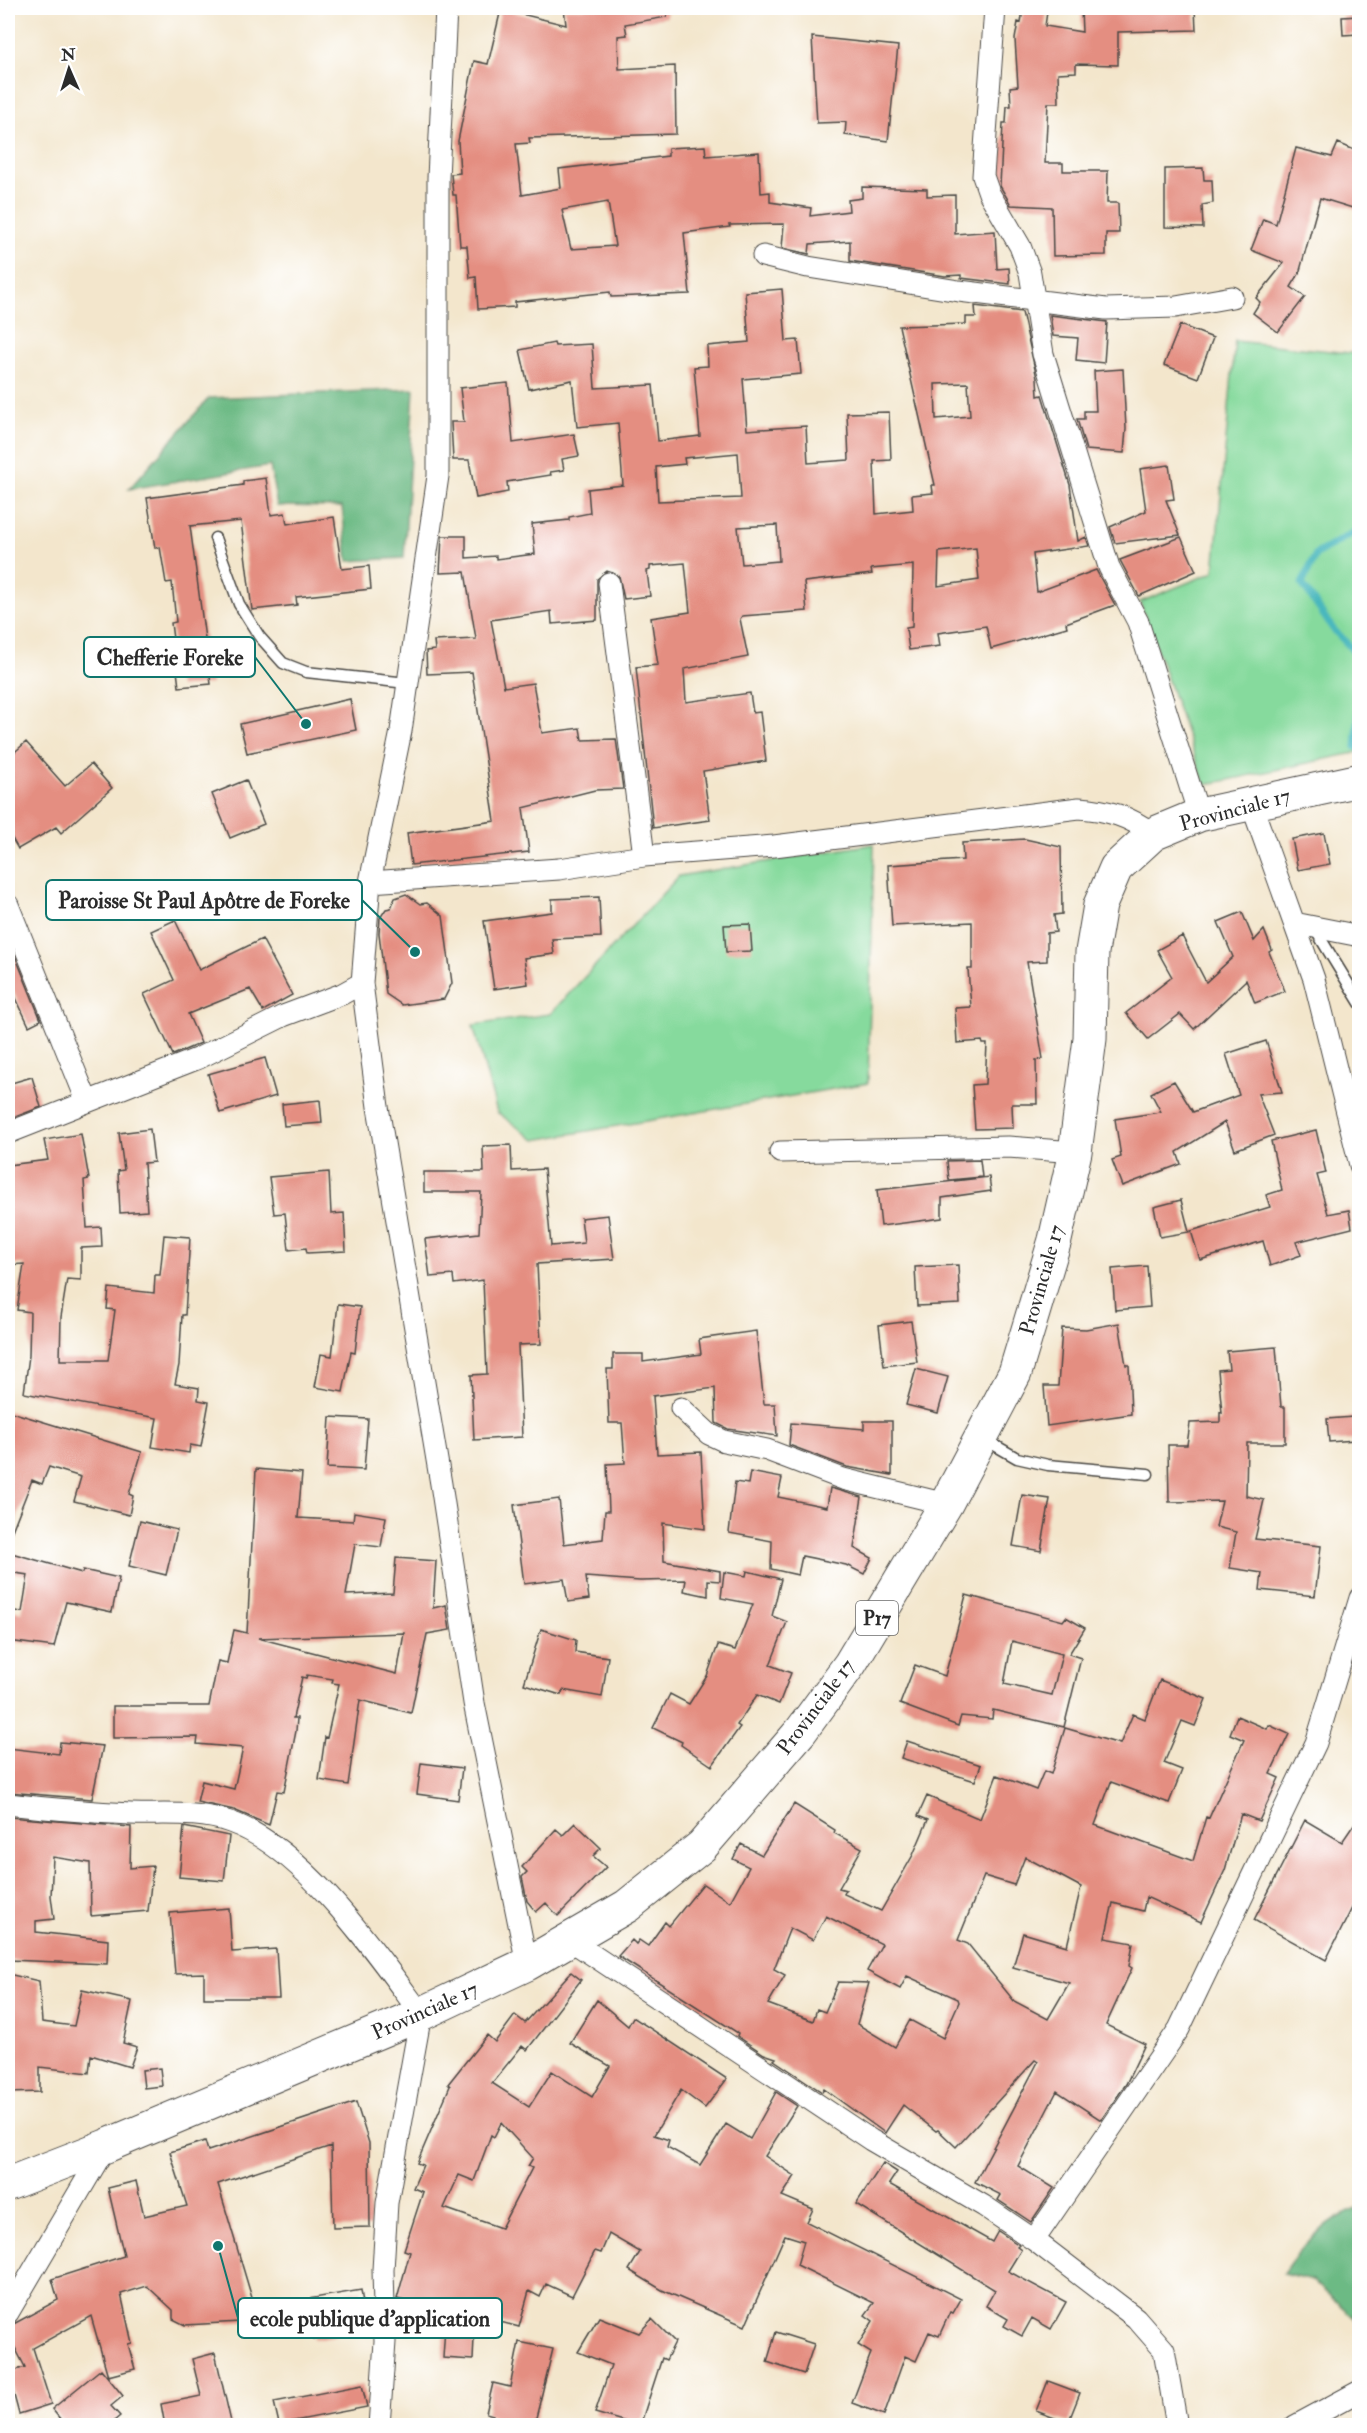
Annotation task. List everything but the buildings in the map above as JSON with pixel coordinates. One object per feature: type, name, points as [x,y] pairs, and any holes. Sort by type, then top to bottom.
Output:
[{"type":"main road","name":"Provinciale 17","points":[[8,2184],[106,2146],[421,2014],[527,1964],[627,1906],[702,1846],[801,1731],[850,1664],[946,1504],[1015,1373],[1056,1240],[1075,1152],[1090,1039],[1092,952],[1100,905],[1116,868],[1153,834],[1199,815],[1359,780]]},
{"type":"street","points":[[446,8],[438,178],[438,476],[401,731],[370,882],[362,982],[378,1107],[441,1484],[474,1703],[527,1964]]},
{"type":"street","points":[[995,8],[983,176],[989,193],[1020,246],[1030,273],[1043,354],[1109,567],[1138,622],[1199,815]]},
{"type":"street","points":[[763,256],[808,267],[1106,309],[1176,307],[1232,297]]},
{"type":"street","points":[[609,582],[644,856]]},
{"type":"street","points":[[1251,803],[1303,925],[1359,1165]]},
{"type":"street","points":[[370,882],[559,868],[644,856],[774,846],[1079,807],[1108,810],[1133,820],[1153,834]]},
{"type":"street","points":[[8,904],[87,1101]]},
{"type":"street","points":[[1303,925],[1359,936]]},
{"type":"street","points":[[8,1133],[43,1122],[87,1101],[199,1058],[283,1016],[342,994],[362,982]]},
{"type":"street","points":[[780,1152],[1008,1147],[1075,1152]]},
{"type":"street","points":[[681,1408],[709,1434],[724,1441],[767,1450],[843,1479],[946,1504]]},
{"type":"street","points":[[1034,2240],[1184,2019],[1316,1743],[1359,1598]]},
{"type":"street","points":[[8,1804],[68,1811],[180,1814],[229,1821],[261,1835],[299,1865],[392,1975],[421,2014],[387,2203],[383,2270],[385,2342],[379,2426]]},
{"type":"street","points":[[570,1940],[852,2127],[984,2206],[1034,2240],[1136,2318],[1164,2350],[1177,2426]]},
{"type":"street","points":[[8,2313],[106,2146]]},
{"type":"street","points":[[1295,2426],[1359,2391]]},
{"type":"lane","points":[[215,538],[239,604],[259,636],[282,663],[306,672],[407,683]]},
{"type":"lane","points":[[1303,925],[1359,1003]]},
{"type":"lane","points":[[981,1437],[1017,1458],[1048,1465],[1148,1474]]},
{"type":"green space","points":[[1235,341],[1359,354],[1359,752],[1205,785],[1140,602],[1214,572]]},
{"type":"green space","points":[[414,389],[404,558],[348,561],[342,507],[277,506],[270,466],[129,489],[209,398]]},
{"type":"green space","points":[[874,844],[868,1083],[535,1140],[497,1112],[473,1025],[550,1014],[679,876]]},
{"type":"green space","points":[[1360,2208],[1359,2322],[1312,2280],[1283,2273],[1316,2234],[1337,2218]]},
{"type":"waterway","points":[[1360,529],[1316,554],[1302,584],[1333,629],[1360,657]]},
{"type":"waterway","points":[[1356,747],[1360,701]]},
{"type":"place","name":"Chefferie Foreke","points":[[306,724]]},
{"type":"place","name":"Paroisse St Paul Apôtre de Foreke","points":[[415,952]]},
{"type":"place","name":"ecole publique d'application","points":[[218,2246]]}]
